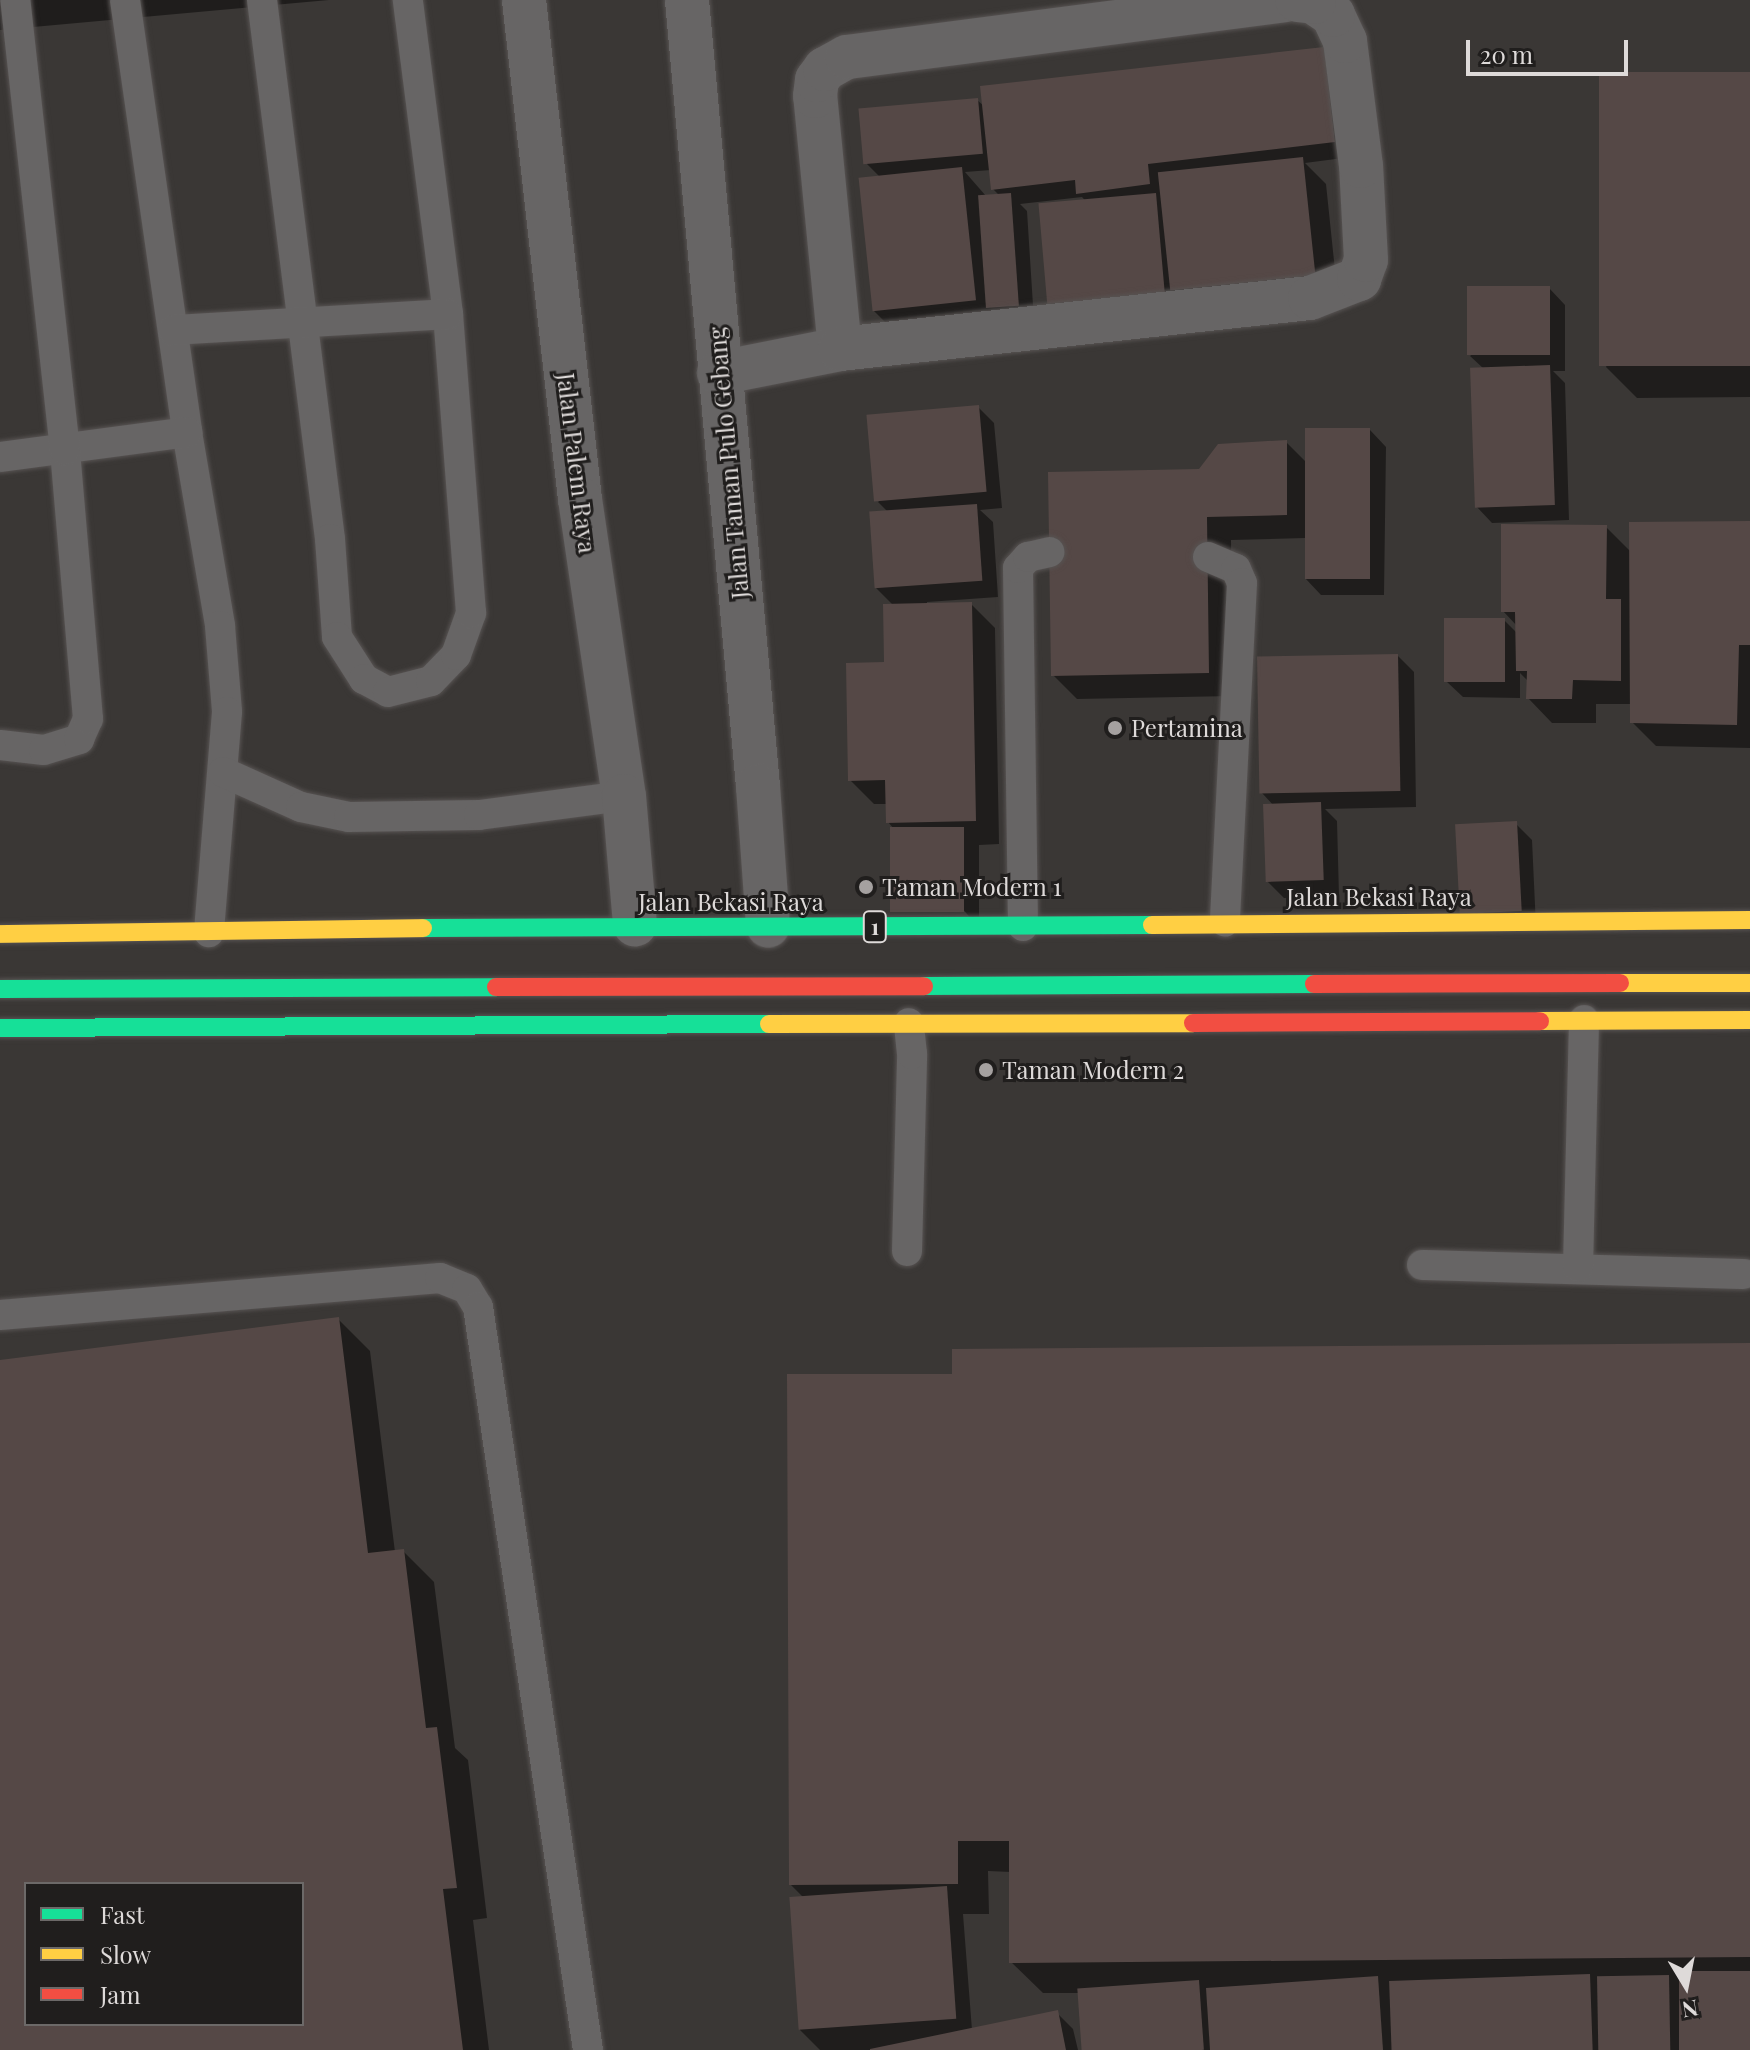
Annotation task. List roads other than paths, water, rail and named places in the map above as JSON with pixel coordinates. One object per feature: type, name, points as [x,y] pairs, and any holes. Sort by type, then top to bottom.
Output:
[{"type":"highway","name":"Jalan Bekasi Raya","points":[[7,946],[209,932],[552,933],[635,925],[1023,926],[1750,920]]},
{"type":"highway","points":[[7,946],[3,1028],[1750,1020]]},
{"type":"highway","points":[[552,968],[553,1024]]},
{"type":"highway","points":[[0,989],[1750,983]]},
{"type":"street","name":"Jalan Palem Raya","points":[[524,0],[580,499],[624,796],[635,925]]},
{"type":"street","name":"Jalan Taman Pulo Gebang","points":[[687,0],[768,926]]},
{"type":"street","points":[[840,349],[815,96],[817,80],[825,69],[847,57],[1284,0]]},
{"type":"street","points":[[719,373],[840,349],[1310,298],[1359,279],[1366,260],[1361,166],[1345,41],[1333,15],[1314,2],[1297,0]]},
{"type":"lane","points":[[0,2],[16,0],[65,450],[88,719],[79,739],[44,750],[0,745]]},
{"type":"lane","points":[[125,0],[187,432],[220,626],[227,712],[209,932]]},
{"type":"lane","points":[[262,0],[305,324],[330,539],[337,637],[364,679],[388,692],[431,681],[456,655],[471,613],[448,314],[408,0]]},
{"type":"lane","points":[[173,330],[448,314]]},
{"type":"lane","points":[[0,457],[187,432]]},
{"type":"lane","points":[[1023,926],[1018,568],[1028,557],[1049,552]]},
{"type":"lane","points":[[1208,557],[1236,569],[1242,583],[1225,922]]},
{"type":"lane","points":[[223,772],[301,807],[349,817],[479,815],[624,796]]},
{"type":"lane","points":[[1578,1267],[1584,1020]]},
{"type":"lane","points":[[907,1251],[912,1054],[909,1023]]},
{"type":"lane","points":[[1422,1265],[1744,1274]]},
{"type":"lane","points":[[0,1315],[440,1278],[467,1289],[478,1307],[588,2050]]},
{"type":"place","name":"Pertamina","points":[[1115,728]]},
{"type":"place","name":"Taman Modern 1","points":[[866,887]]},
{"type":"place","name":"Taman Modern 2","points":[[986,1070]]}]
